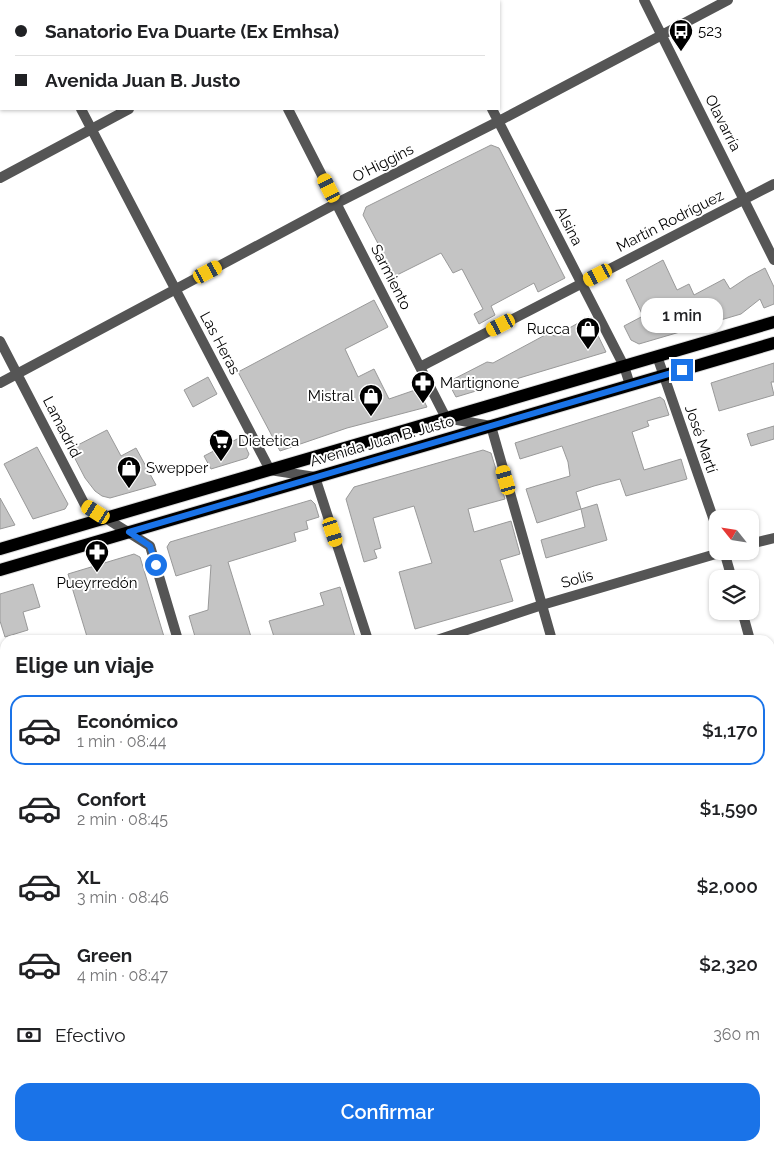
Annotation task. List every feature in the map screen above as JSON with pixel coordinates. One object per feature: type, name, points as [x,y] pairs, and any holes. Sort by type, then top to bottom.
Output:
[{"type":"main road","name":"Avenida Juan B. Justo","points":[[0,549],[774,322]]},
{"type":"main road","name":"Avenida Juan B. Justo","points":[[0,570],[774,343]]},
{"type":"street","name":"Olavarría","points":[[644,0],[774,260]]},
{"type":"street","name":"O'Higgins","points":[[0,382],[728,0]]},
{"type":"street","name":"Las Heras","points":[[83,110],[270,470]]},
{"type":"street","points":[[0,178],[127,110]]},
{"type":"street","name":"Sarmiento","points":[[289,110],[446,418]]},
{"type":"street","name":"Alsina","points":[[493,110],[624,366],[630,385]]},
{"type":"street","name":"Martín Rodríguez","points":[[420,367],[774,184]]},
{"type":"street","name":"Lamadrid","points":[[0,341],[86,505],[150,546],[177,635]]},
{"type":"street","name":"José Martí","points":[[657,356],[710,510]]},
{"type":"street","points":[[446,418],[491,426],[551,635]]},
{"type":"street","points":[[270,470],[315,478],[366,635]]},
{"type":"street","points":[[759,542],[774,538]]},
{"type":"street","name":"Solís","points":[[452,635],[542,605],[709,556]]},
{"type":"street","points":[[744,620],[749,635]]},
{"type":"building","points":[[491,145],[499,148],[565,278],[538,292],[534,283],[491,306],[495,315],[479,324],[474,314],[483,309],[462,269],[453,273],[441,253],[395,276],[363,215],[366,207]]},
{"type":"building","points":[[663,260],[677,290],[689,284],[694,295],[724,279],[730,289],[765,268],[774,287],[774,304],[764,308],[760,299],[741,314],[639,344],[631,340],[624,326],[643,316],[626,280]]},
{"type":"building","points":[[374,300],[388,327],[345,349],[358,377],[374,369],[389,399],[418,389],[427,407],[347,428],[280,451],[238,372]]},
{"type":"building","points":[[589,317],[606,352],[456,397],[448,382],[487,362],[493,363],[547,334],[555,336]]},
{"type":"building","points":[[774,363],[774,382],[771,382],[774,395],[719,411],[711,383]]},
{"type":"building","points":[[208,377],[217,394],[193,407],[184,390]]},
{"type":"building","points":[[660,397],[664,400],[669,415],[647,421],[649,426],[632,432],[644,470],[681,459],[687,479],[626,496],[620,479],[594,486],[576,492],[581,509],[537,523],[526,489],[570,476],[568,462],[562,446],[520,459],[515,443]]},
{"type":"building","points":[[774,426],[774,439],[751,446],[747,434]]},
{"type":"building","points":[[107,430],[121,456],[136,448],[156,485],[110,498],[102,496],[95,491],[85,478],[70,449]]},
{"type":"building","points":[[241,437],[249,454],[247,458],[211,469],[204,456]]},
{"type":"building","points":[[37,447],[68,504],[65,509],[33,519],[4,464]]},
{"type":"building","points":[[483,450],[491,453],[505,499],[468,509],[474,532],[511,521],[520,554],[500,560],[513,601],[415,629],[399,572],[432,563],[414,506],[373,518],[381,548],[374,550],[377,558],[364,562],[346,499],[354,487]]},
{"type":"building","points":[[0,498],[15,525],[0,529]]},
{"type":"building","points":[[311,500],[315,504],[319,517],[306,521],[308,529],[294,533],[296,541],[228,562],[250,635],[195,635],[189,616],[208,610],[211,565],[176,576],[167,547],[170,542]]},
{"type":"building","points":[[597,504],[607,540],[546,558],[541,540],[585,527],[581,509]]},
{"type":"building","points":[[134,554],[140,557],[163,635],[86,635],[68,574]]},
{"type":"building","points":[[33,584],[40,607],[23,612],[28,630],[4,635],[0,621],[0,594]]},
{"type":"building","points":[[340,587],[354,635],[273,635],[269,621],[324,605],[320,593]]},
{"type":"place","name":"523","points":[[681,52]]},
{"type":"place","name":"Rucca","points":[[588,350]]},
{"type":"place","name":"Martignone","points":[[423,404]]},
{"type":"place","name":"Mistral","points":[[371,417]]},
{"type":"place","name":"Dietetica","points":[[221,462]]},
{"type":"place","name":"Swepper","points":[[129,489]]},
{"type":"place","name":"Pueyrredón","points":[[97,573]]},
{"type":"route","points":[[156,565],[150,546],[129,532],[682,370]]}]
